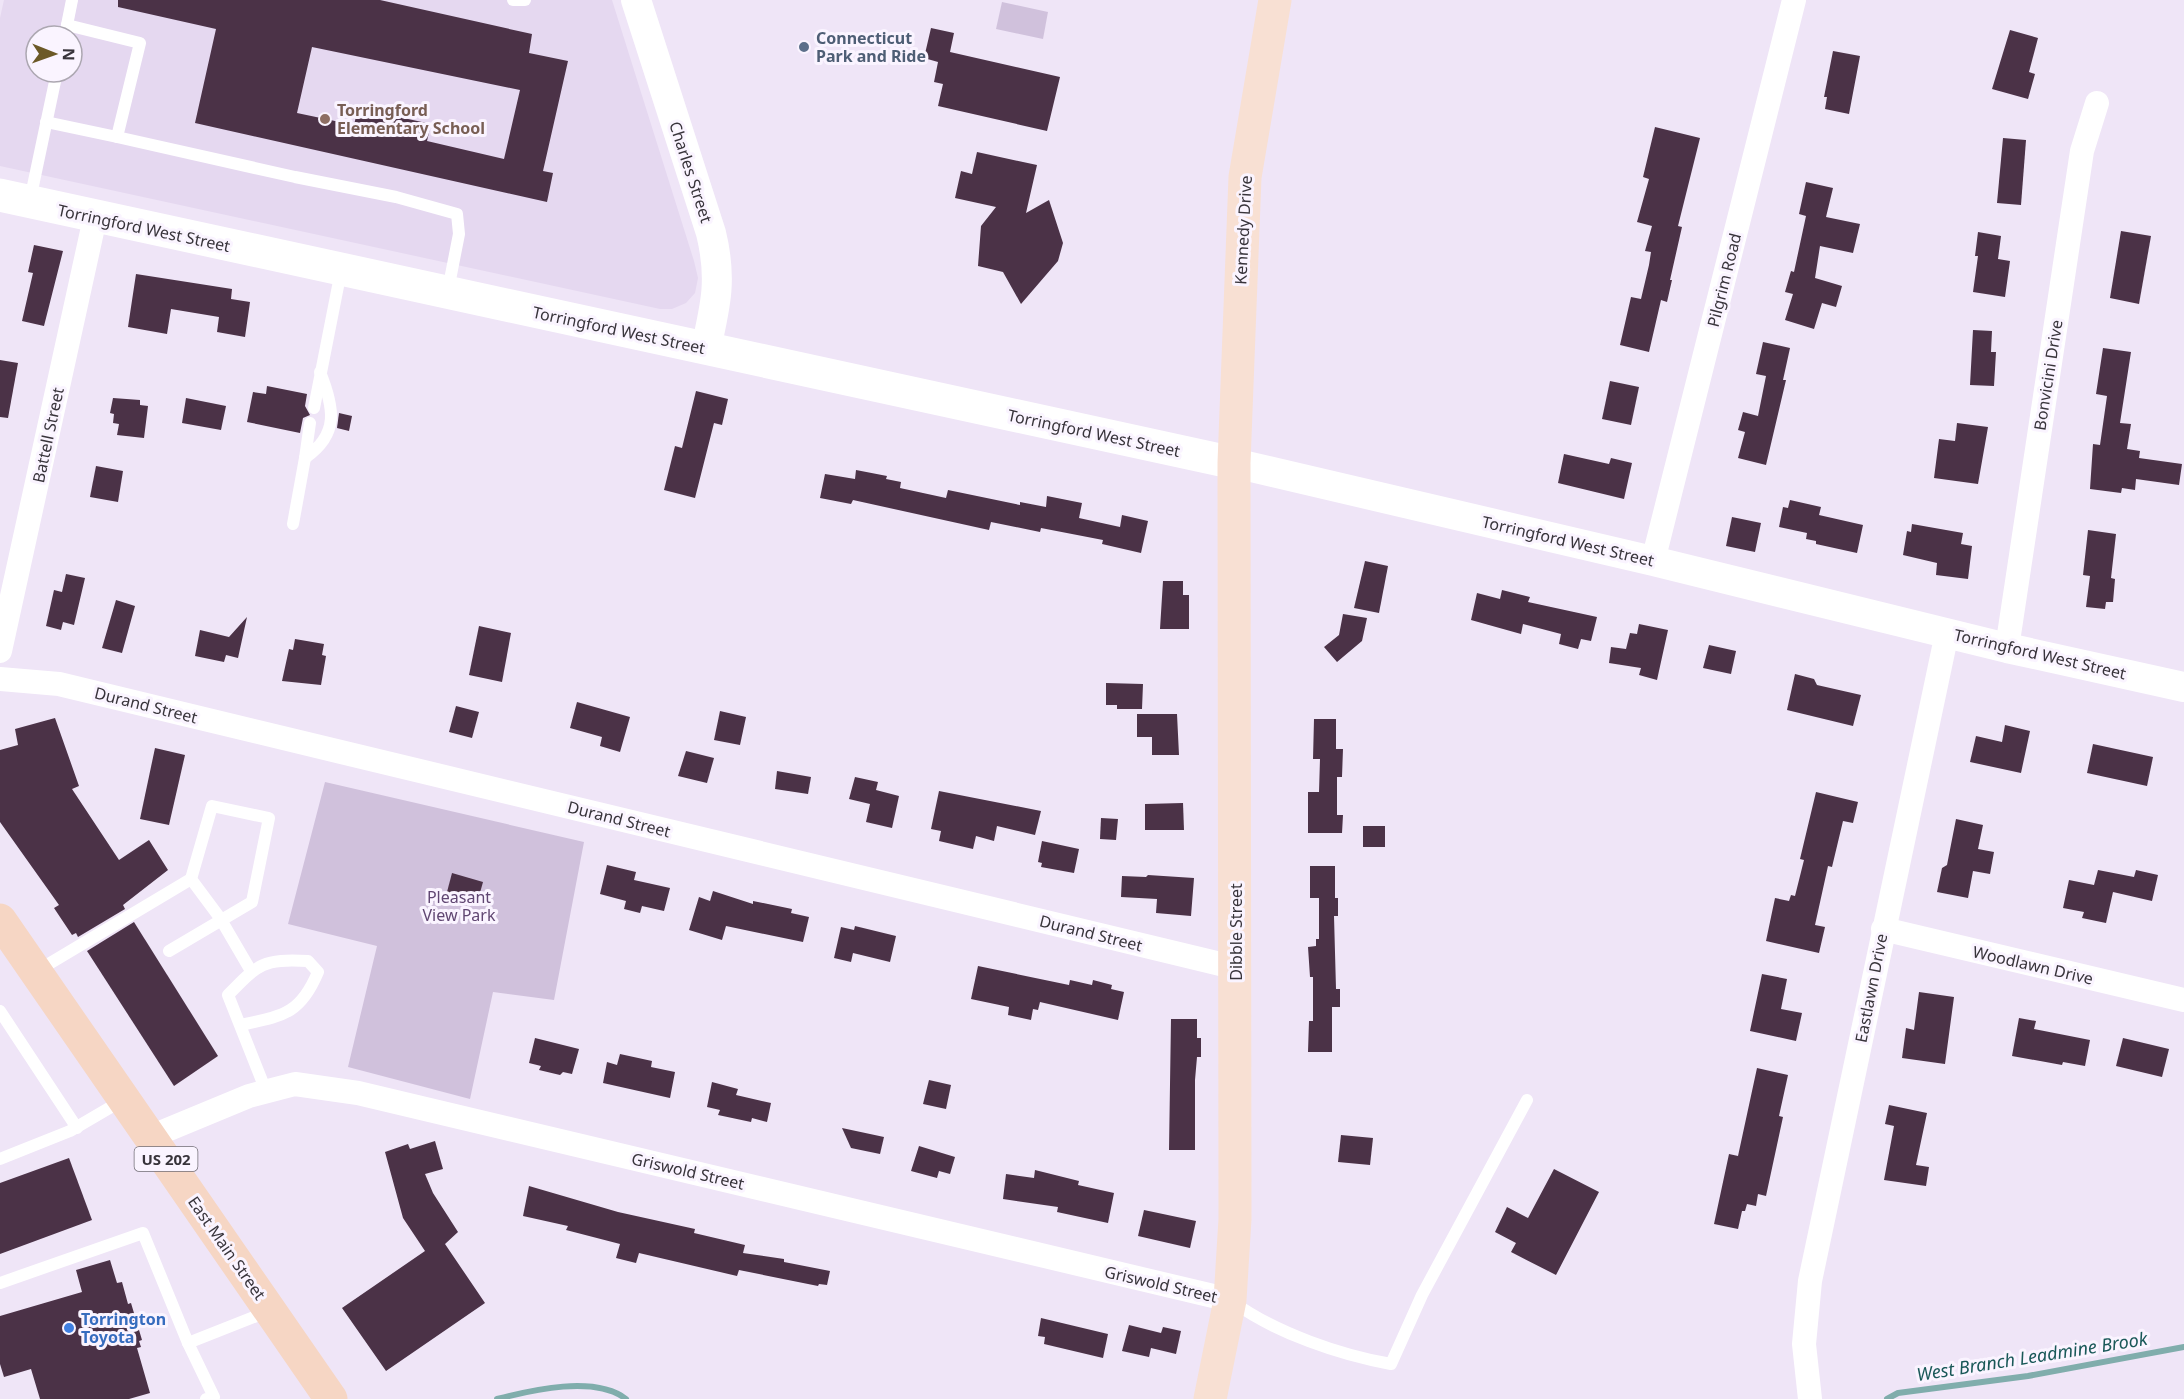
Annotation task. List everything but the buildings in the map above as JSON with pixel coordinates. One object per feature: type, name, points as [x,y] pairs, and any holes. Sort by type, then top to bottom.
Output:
[{"type":"highway","name":"East Main Street","points":[[0,920],[331,1399]]},
{"type":"main road","name":"Kennedy Drive","points":[[1234,463],[1245,177],[1275,0]]},
{"type":"main road","name":"Torringford West Street","points":[[15,199],[1234,463]]},
{"type":"main road","name":"Dibble Street","points":[[1210,1399],[1230,1300],[1235,1219],[1237,968],[1234,463]]},
{"type":"street","name":"Charles Street","points":[[636,0],[711,233],[718,263],[719,281],[706,348]]},
{"type":"street","name":"Pilgrim Road","points":[[1653,561],[1794,0]]},
{"type":"street","name":"Bonvicini Drive","points":[[2007,648],[2082,152],[2097,103]]},
{"type":"street","name":"Battell Street","points":[[0,651],[95,218]]},
{"type":"street","name":"Torringford West Street","points":[[1234,463],[1653,561],[2007,648],[2184,687]]},
{"type":"street","name":"Eastlawn Drive","points":[[1810,1399],[1804,1344],[1810,1281],[1947,633]]},
{"type":"street","name":"Durand Street","points":[[0,679],[59,684],[1237,968]]},
{"type":"street","name":"Woodlawn Drive","points":[[1883,929],[2184,1000]]},
{"type":"street","name":"Griswold Street","points":[[150,1137],[249,1096],[295,1084],[358,1093],[1230,1300]]},
{"type":"lane","points":[[67,24],[72,0]]},
{"type":"lane","points":[[513,0],[525,0]]},
{"type":"lane","points":[[84,33],[140,43],[117,137]]},
{"type":"lane","points":[[15,199],[46,122],[54,84]]},
{"type":"lane","points":[[46,122],[452,211],[460,218],[447,293]]},
{"type":"lane","points":[[314,408],[342,270]]},
{"type":"lane","points":[[304,458],[321,447],[331,422],[331,402],[320,371]]},
{"type":"lane","points":[[293,524],[310,423]]},
{"type":"lane","points":[[36,971],[191,879],[212,806],[269,818],[252,902],[220,918],[169,951]]},
{"type":"lane","points":[[191,879],[220,918],[251,971]]},
{"type":"lane","points":[[240,1026],[290,1012],[310,992],[318,972],[308,961],[274,960],[251,971],[228,995],[240,1026],[266,1091]]},
{"type":"lane","points":[[0,1011],[77,1128]]},
{"type":"lane","points":[[0,1159],[77,1128],[124,1100]]},
{"type":"lane","points":[[1230,1300],[1253,1317],[1355,1358],[1391,1364],[1422,1295],[1527,1101]]},
{"type":"lane","points":[[0,1283],[143,1233],[188,1342],[214,1397],[206,1399]]},
{"type":"lane","points":[[188,1342],[270,1310]]},
{"type":"shaded area","name":"Torringford Elementary School","points":[[4,0],[612,0],[698,278],[695,293],[686,303],[672,309],[660,309],[0,166],[0,18]]},
{"type":"green space","points":[[1002,2],[1048,12],[1043,39],[996,29]]},
{"type":"green space","name":"Pleasant View Park","points":[[325,782],[584,842],[554,1000],[493,992],[470,1099],[348,1067],[377,946],[288,924]]},
{"type":"waterway","name":"West Branch Leadmine Brook","points":[[1887,1399],[1898,1393],[2028,1376],[2184,1347]]},
{"type":"waterway","name":"West Branch Leadmine Brook","points":[[497,1399],[545,1389],[581,1386],[613,1392],[626,1399]]},
{"type":"place","name":"Connecticut Park and Ride","points":[[804,47]]},
{"type":"place","name":"Torringford Elementary School","points":[[325,119]]},
{"type":"place","name":"Torrington Toyota","points":[[69,1328]]}]
